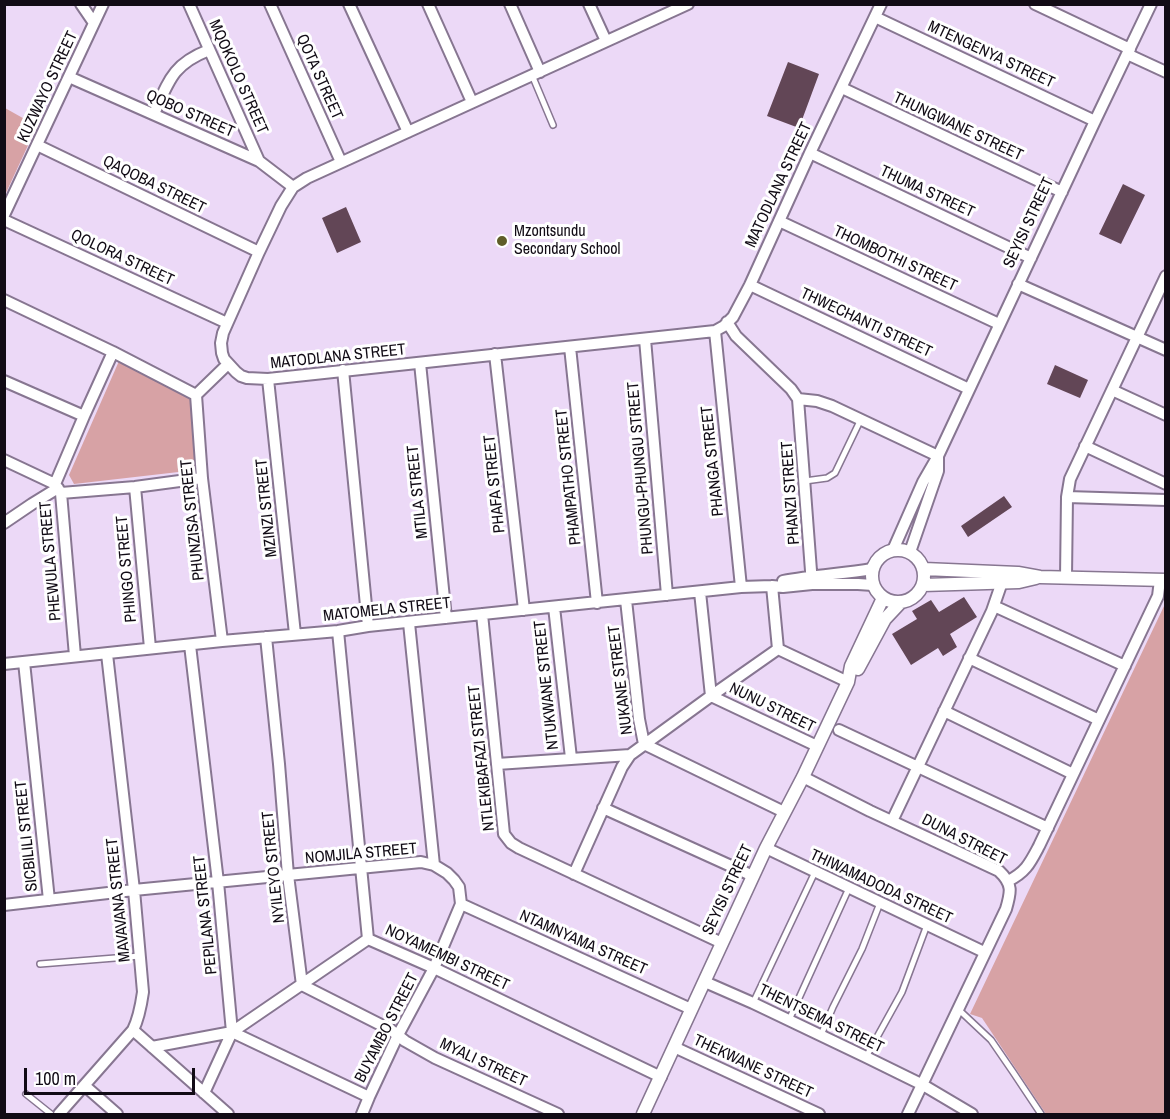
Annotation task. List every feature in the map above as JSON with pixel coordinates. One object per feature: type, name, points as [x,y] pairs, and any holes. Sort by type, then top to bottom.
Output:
[{"type":"street","points":[[81,4],[94,23]]},
{"type":"street","name":"KUZWAYO STREET","points":[[4,215],[103,4]]},
{"type":"street","name":"MQOKOLO STREET","points":[[189,4],[259,161]]},
{"type":"street","name":"QOTA STREET","points":[[270,4],[341,162]]},
{"type":"street","points":[[350,4],[408,132]]},
{"type":"street","points":[[428,4],[472,102]]},
{"type":"street","points":[[510,4],[536,74]]},
{"type":"street","points":[[589,4],[606,41]]},
{"type":"street","points":[[4,300],[196,395],[228,364],[221,348],[223,333],[259,252],[293,187],[341,162],[606,41],[670,8],[688,4]]},
{"type":"street","name":"MATODLANA STREET","points":[[228,364],[241,376],[268,379],[715,331],[727,322],[738,308],[750,285],[881,4]]},
{"type":"street","points":[[1035,4],[1166,72]]},
{"type":"street","name":"SEYISI STREET","points":[[893,550],[922,482],[938,456],[1151,4]]},
{"type":"street","name":"MTENGENYA STREET","points":[[875,17],[1095,121]]},
{"type":"street","points":[[154,114],[173,74],[185,61],[209,50]]},
{"type":"street","name":"QOBO STREET","points":[[69,76],[259,161],[293,187]]},
{"type":"street","name":"THUNGWANE STREET","points":[[842,88],[1062,192]]},
{"type":"street","name":"QAQOBA STREET","points":[[37,145],[259,252]]},
{"type":"street","name":"THUMA STREET","points":[[810,153],[1031,258]]},
{"type":"street","name":"QOLORA STREET","points":[[4,220],[227,323]]},
{"type":"street","name":"THOMBOTHI STREET","points":[[779,222],[999,324]]},
{"type":"street","points":[[1066,577],[1067,497],[1070,479],[1165,280]]},
{"type":"street","points":[[1018,284],[1166,350]]},
{"type":"street","name":"THWECHANTI STREET","points":[[750,285],[969,389]]},
{"type":"street","points":[[727,322],[736,336],[791,389],[798,399],[824,403],[938,456]]},
{"type":"street","name":"PHANGA STREET","points":[[715,331],[741,587]]},
{"type":"street","name":"PHUNGU-PHUNGU STREET","points":[[645,339],[667,595]]},
{"type":"street","name":"PHAMPATHO STREET","points":[[570,347],[597,603]]},
{"type":"street","points":[[58,489],[84,416],[113,352]]},
{"type":"street","name":"PHAFA STREET","points":[[495,354],[524,610]]},
{"type":"street","name":"MTILA STREET","points":[[420,363],[446,618]]},
{"type":"street","points":[[343,370],[368,626]]},
{"type":"street","name":"MZINZI STREET","points":[[268,379],[295,634]]},
{"type":"street","points":[[4,381],[84,416]]},
{"type":"street","points":[[1112,390],[1166,415]]},
{"type":"street","name":"PHUNZISA STREET","points":[[196,395],[202,478],[222,641]]},
{"type":"street","name":"PHANZI STREET","points":[[798,399],[812,580]]},
{"type":"street","points":[[1086,446],[1166,484]]},
{"type":"street","name":"SEYISI STREET","points":[[910,552],[938,471],[938,456]]},
{"type":"street","name":"PHEWULA STREET","points":[[4,460],[58,489],[75,656]]},
{"type":"street","points":[[4,523],[58,489],[135,487],[202,478]]},
{"type":"street","name":"PHINGO STREET","points":[[135,487],[150,648]]},
{"type":"street","points":[[1067,497],[1166,500]]},
{"type":"street","points":[[893,550],[910,552],[924,569],[923,585],[919,592],[914,597],[900,603],[891,602],[877,593],[871,577],[874,563],[882,554],[893,550]]},
{"type":"street","name":"MATOMELA STREET","points":[[812,580],[872,569]]},
{"type":"street","points":[[924,569],[1018,573],[1040,577],[1163,580],[1158,596],[1048,828],[1027,867],[1019,875],[1008,880]]},
{"type":"street","points":[[923,585],[1019,582],[1040,577]]},
{"type":"street","name":"MATOMELA STREET","points":[[4,664],[772,585],[781,581],[812,580],[873,585]]},
{"type":"street","points":[[892,821],[994,606],[1002,582]]},
{"type":"street","points":[[772,585],[777,644]]},
{"type":"street","name":"NUNU STREET","points":[[700,592],[711,696],[817,746]]},
{"type":"street","name":"SEYISI STREET","points":[[848,682],[851,666],[884,598]]},
{"type":"street","name":"NUKANE STREET","points":[[626,600],[644,744],[784,812]]},
{"type":"street","name":"SEYISI STREET","points":[[643,1114],[766,848],[848,682],[857,671],[885,619],[900,603]]},
{"type":"street","points":[[994,606],[1125,666]]},
{"type":"street","name":"NTUKWANE STREET","points":[[554,607],[571,758]]},
{"type":"street","name":"NTLEKIBAFAZI STREET","points":[[482,615],[504,834],[519,849],[722,943]]},
{"type":"street","points":[[409,623],[434,865],[447,873],[459,887],[461,904]]},
{"type":"street","name":"NOYAMEMBI STREET","points":[[338,631],[369,939],[661,1077]]},
{"type":"street","name":"NYILEYO STREET","points":[[266,637],[288,875],[302,985]]},
{"type":"street","points":[[777,644],[848,682]]},
{"type":"street","points":[[574,874],[622,767],[630,755],[777,644]]},
{"type":"street","name":"PEPILANA STREET","points":[[190,645],[218,882],[232,1032]]},
{"type":"street","name":"MAVAVANA STREET","points":[[59,1114],[133,1030],[141,1009],[143,992],[134,890],[107,654]]},
{"type":"street","points":[[969,658],[1099,720]]},
{"type":"street","name":"SICBILILI STREET","points":[[24,662],[49,900]]},
{"type":"street","points":[[944,711],[1073,774]]},
{"type":"street","points":[[839,730],[1048,828]]},
{"type":"street","points":[[497,764],[630,755]]},
{"type":"street","name":"DUNA STREET","points":[[802,777],[999,871],[1008,880],[1010,891],[1006,909],[908,1114]]},
{"type":"street","points":[[603,808],[753,876]]},
{"type":"street","name":"THIWAMADODA STREET","points":[[766,848],[984,952]]},
{"type":"street","name":"NOMJILA STREET","points":[[4,905],[421,862],[434,865]]},
{"type":"street","name":"BUYAMBO STREET","points":[[366,1113],[369,1097],[398,1035],[434,968],[461,904]]},
{"type":"street","name":"NTAMNYAMA STREET","points":[[461,904],[692,1009]]},
{"type":"street","points":[[152,1047],[232,1032],[369,939]]},
{"type":"street","name":"THENTSEMA STREET","points":[[705,982],[753,1002],[923,1085],[972,1114]]},
{"type":"street","points":[[302,985],[398,1035]]},
{"type":"street","points":[[133,1030],[228,1114]]},
{"type":"street","points":[[204,1093],[232,1032]]},
{"type":"street","points":[[232,1032],[369,1097]]},
{"type":"street","name":"MYALI STREET","points":[[398,1035],[435,1058],[558,1114]]},
{"type":"street","name":"THEKWANE STREET","points":[[674,1047],[819,1114]]},
{"type":"street","points":[[85,1086],[117,1114]]},
{"type":"lane","points":[[536,74],[553,125]]},
{"type":"lane","points":[[805,481],[827,477],[835,473],[861,419]]},
{"type":"lane","points":[[753,1002],[815,872]]},
{"type":"lane","points":[[789,1020],[849,888]]},
{"type":"lane","points":[[821,1035],[862,949],[880,903]]},
{"type":"lane","points":[[866,1057],[902,992],[927,925]]},
{"type":"lane","points":[[40,964],[140,956]]},
{"type":"lane","points":[[958,1009],[991,1040],[1041,1114]]},
{"type":"lane","points":[[26,1094],[51,1114]]},
{"type":"shaded area","points":[[5,108],[37,126],[5,195]]},
{"type":"shaded area","points":[[119,361],[191,398],[196,470],[74,484],[69,475]]},
{"type":"shaded area","points":[[1165,604],[1165,1114],[1046,1114],[982,1018],[970,1014]]},
{"type":"building","points":[[788,62],[819,74],[799,128],[767,116]]},
{"type":"building","points":[[1123,184],[1145,195],[1121,244],[1099,234]]},
{"type":"building","points":[[346,207],[361,242],[337,253],[322,218]]},
{"type":"building","points":[[1055,365],[1088,380],[1080,398],[1047,384]]},
{"type":"building","points":[[1004,496],[1012,507],[968,537],[961,526]]},
{"type":"building","points":[[964,597],[977,617],[950,634],[957,647],[943,656],[938,648],[911,665],[892,634],[917,619],[912,611],[931,600],[939,612]]},
{"type":"place","name":"Mzontsundu Secondary School","points":[[502,241]]}]
